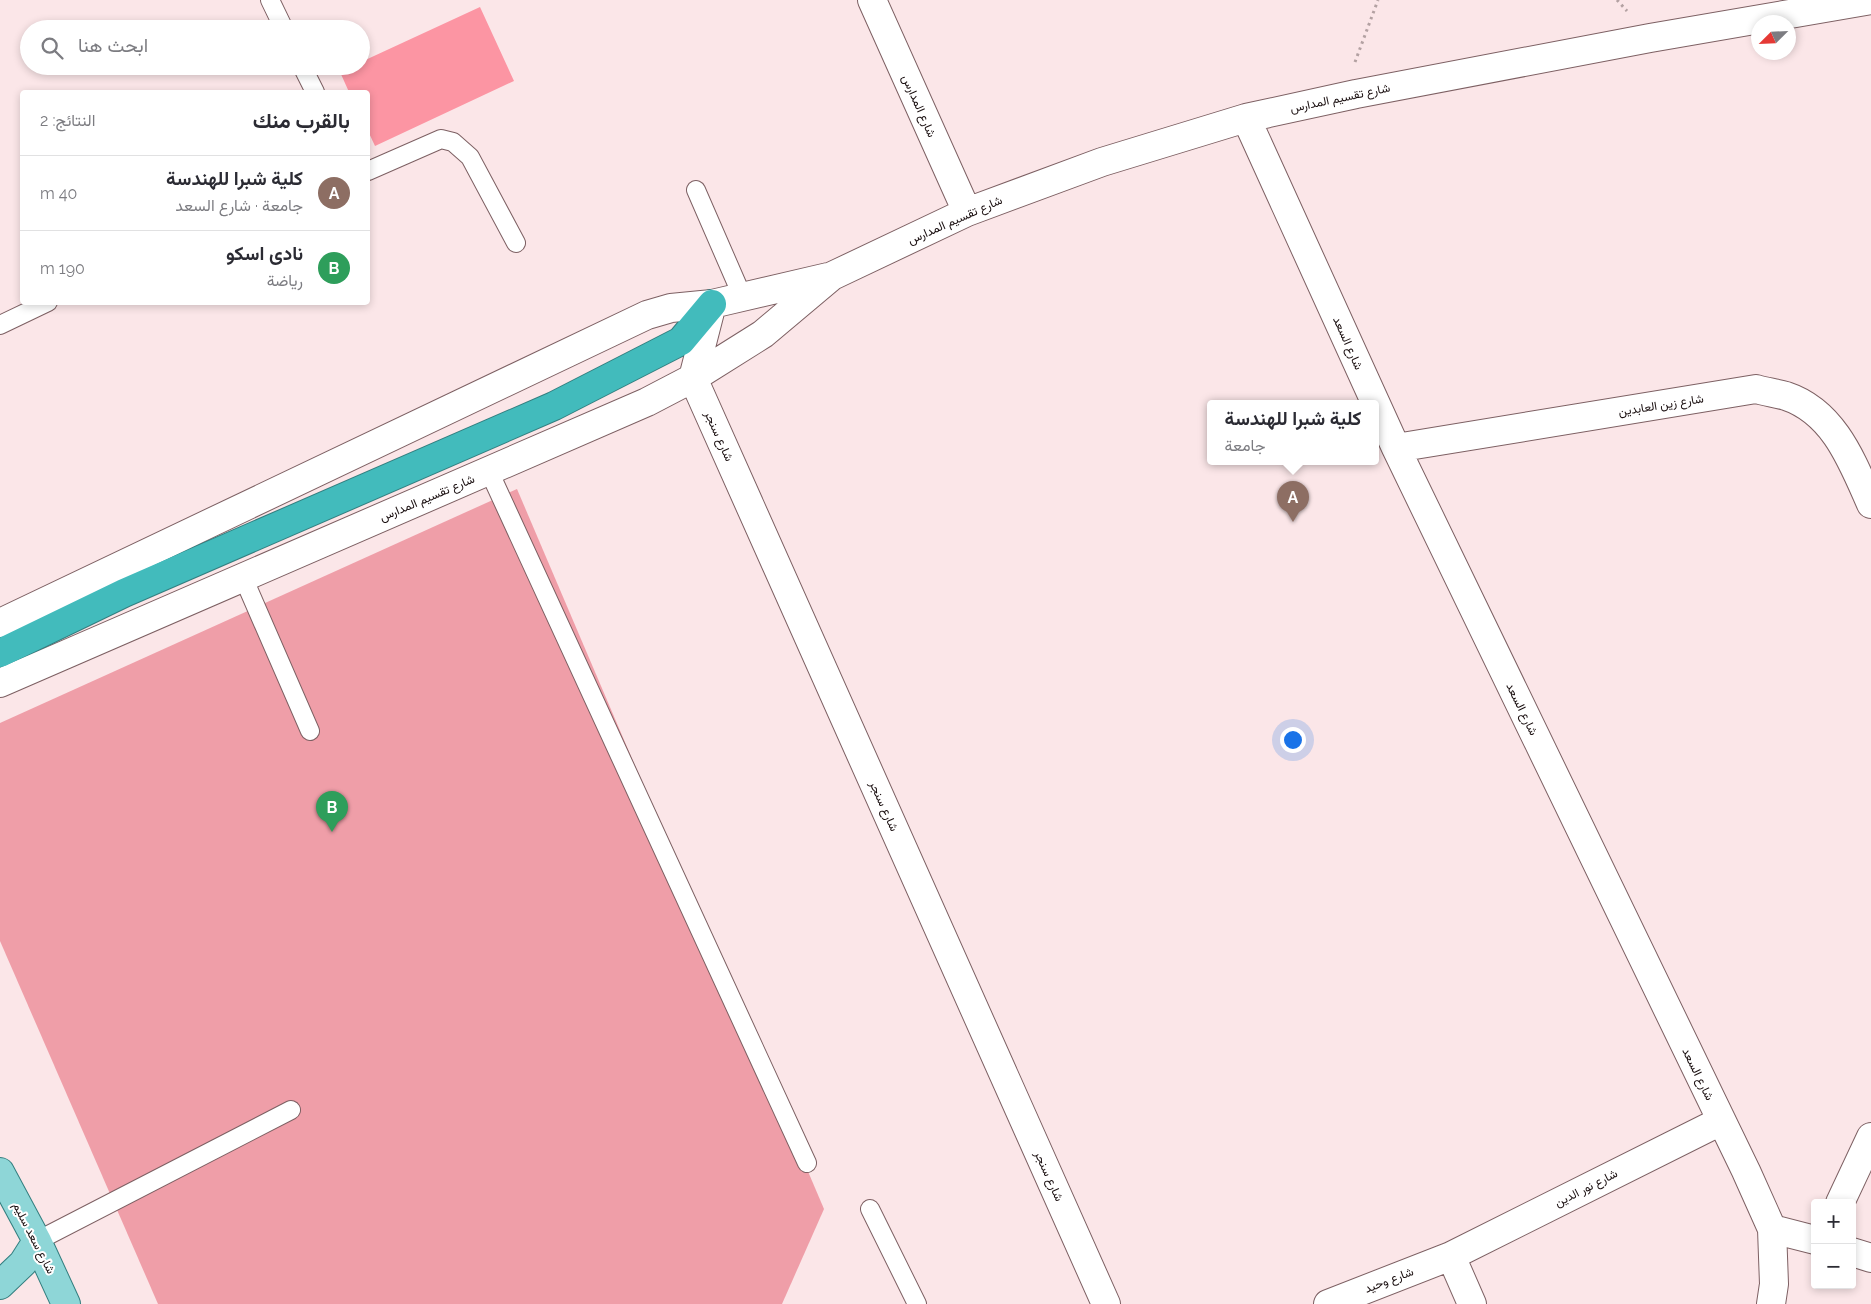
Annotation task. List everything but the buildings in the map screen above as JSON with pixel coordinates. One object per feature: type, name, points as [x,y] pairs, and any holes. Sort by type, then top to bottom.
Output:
[{"type":"highway","points":[[0,653],[124,593],[554,406],[640,364],[681,341],[712,304]]},
{"type":"main road","name":"شارع سعد سليم","points":[[0,1172],[37,1241],[66,1304]]},
{"type":"main road","points":[[0,1285],[23,1263],[37,1241]]},
{"type":"street","name":"شارع المدارس","points":[[872,0],[967,212]]},
{"type":"street","name":"شارع تقسيم المدارس","points":[[0,623],[647,314],[671,308],[712,304],[743,298],[769,289],[832,276],[967,212],[1102,162],[1246,118],[1641,40],[1871,0]]},
{"type":"street","name":"شارع السعد","points":[[1246,118],[1374,400]]},
{"type":"street","name":"شارع تقسيم المدارس","points":[[0,682],[611,418],[693,378],[762,334],[832,276]]},
{"type":"street","points":[[693,378],[712,304]]},
{"type":"street","name":"شارع سنجر","points":[[693,378],[1106,1304]]},
{"type":"street","name":"شارع زين العابدين","points":[[1396,448],[1756,389],[1787,396],[1815,412],[1838,435],[1871,504]]},
{"type":"street","name":"شارع السعد","points":[[1379,411],[1772,1229],[1774,1284],[1771,1304]]},
{"type":"street","name":"شارع نور الدين","points":[[1451,1256],[1721,1120]]},
{"type":"street","points":[[1842,1199],[1871,1137]]},
{"type":"street","points":[[1772,1229],[1811,1239]]},
{"type":"street","points":[[1856,1253],[1871,1258]]},
{"type":"street","points":[[1451,1256],[1472,1304]]},
{"type":"street","name":"شارع وحيد","points":[[1328,1304],[1451,1256]]},
{"type":"lane","points":[[270,0],[280,20]]},
{"type":"lane","points":[[306,75],[314,90]]},
{"type":"lane","points":[[370,170],[441,139],[453,142],[470,157],[516,242]]},
{"type":"lane","points":[[696,190],[743,298]]},
{"type":"lane","points":[[0,325],[42,305]]},
{"type":"lane","points":[[489,471],[807,1163]]},
{"type":"lane","points":[[243,577],[310,731]]},
{"type":"lane","points":[[37,1241],[291,1110]]},
{"type":"lane","points":[[870,1209],[916,1304]]},
{"type":"path","points":[[1342,98],[1378,0]]},
{"type":"shaded area","points":[[517,489],[824,1209],[782,1304],[158,1304],[0,941],[0,723]]},
{"type":"place","name":"كلية شبرا للهندسة","points":[[1293,522]]},
{"type":"place","name":"نادى اسكو","points":[[332,832]]}]
